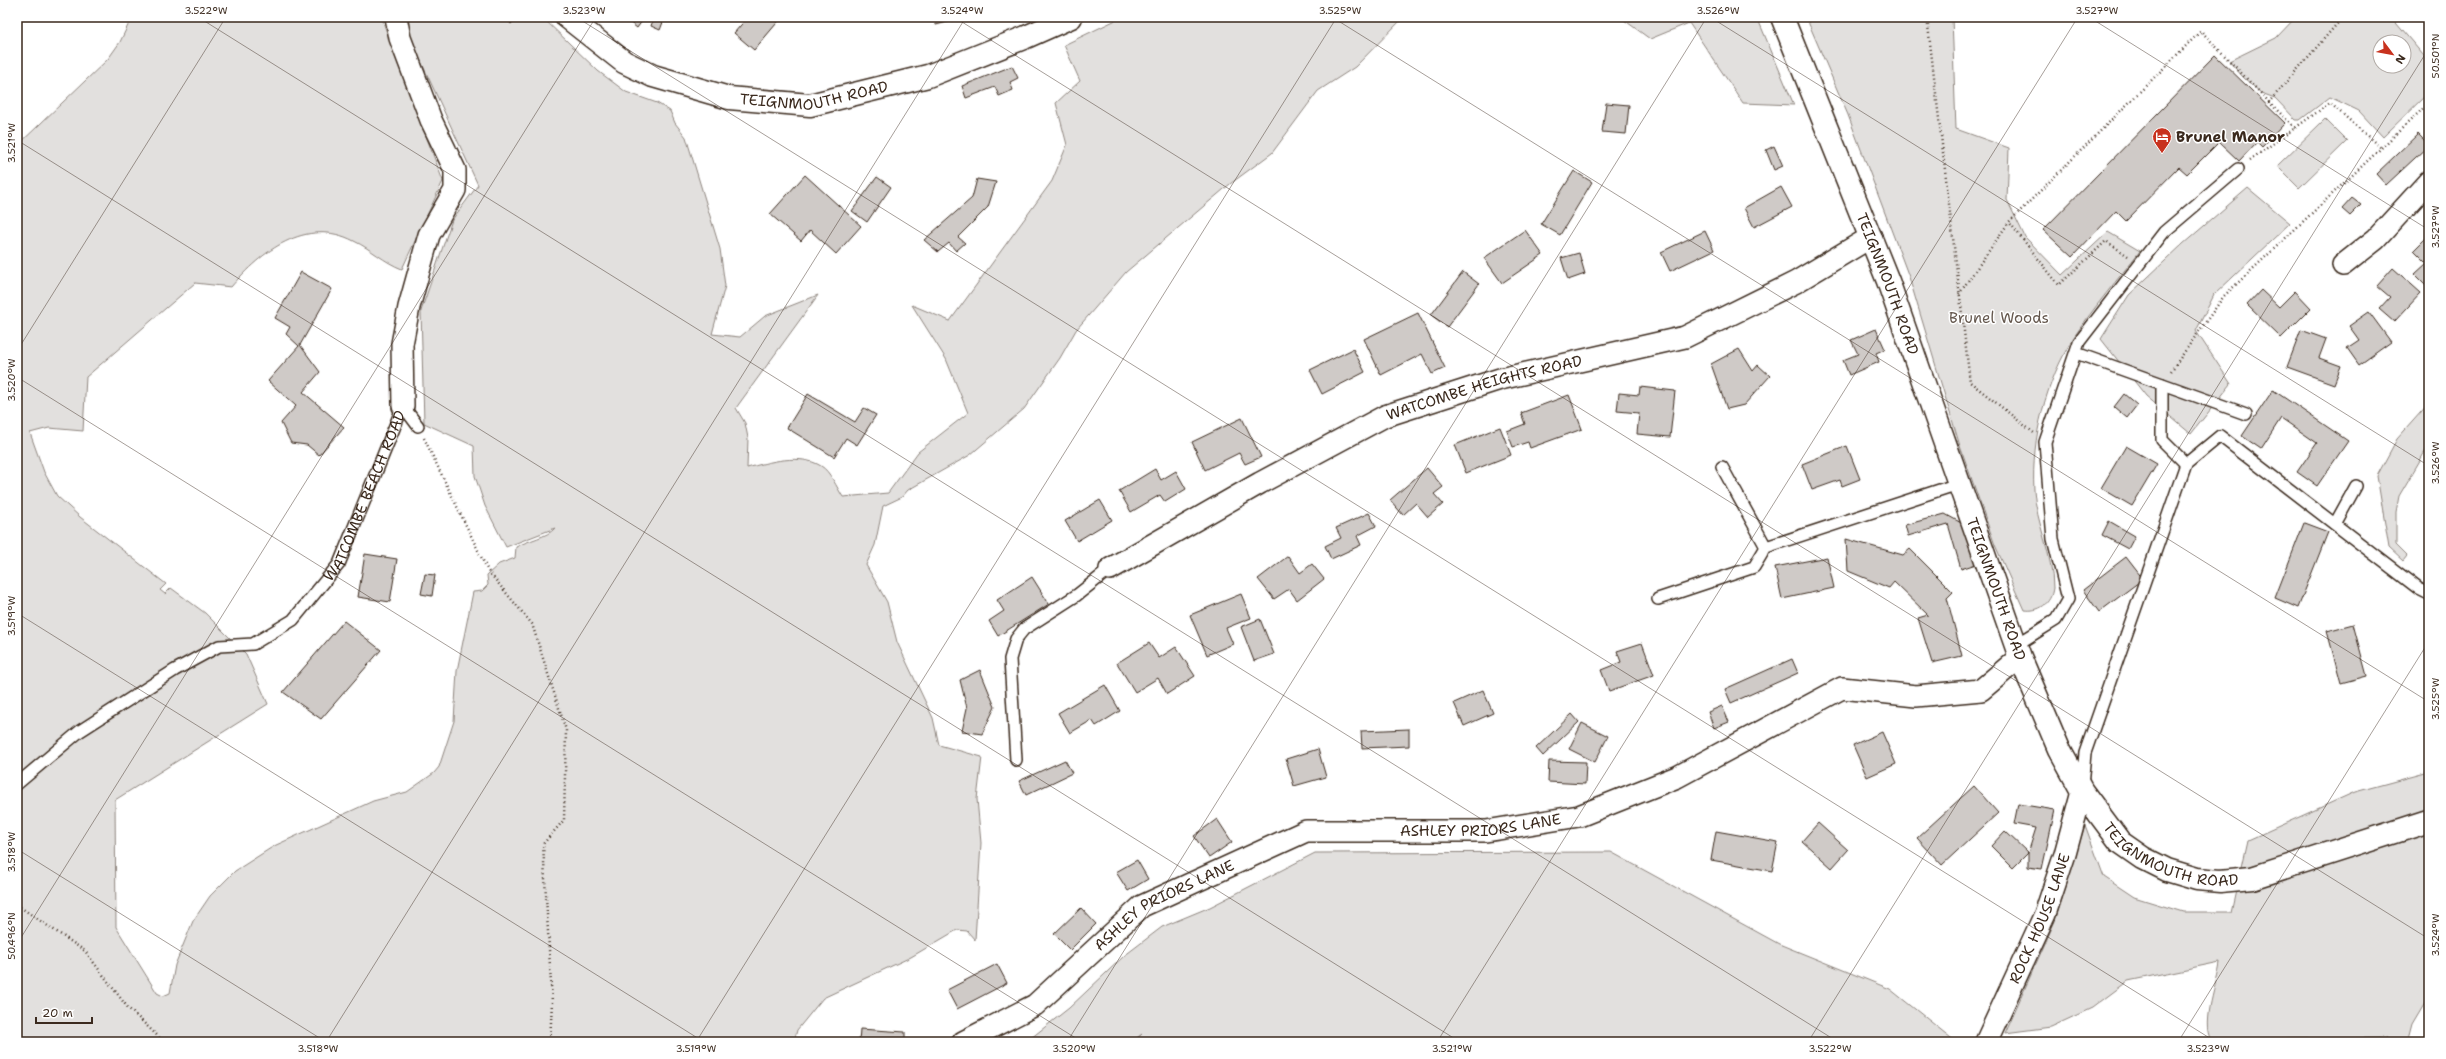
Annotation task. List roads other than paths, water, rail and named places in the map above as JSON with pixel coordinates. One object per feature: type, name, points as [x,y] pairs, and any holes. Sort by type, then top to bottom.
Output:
[{"type":"main road","name":"TEIGNMOUTH ROAD","points":[[567,17],[624,62],[652,76],[729,98],[810,105],[928,76],[1026,37],[1071,17]]},
{"type":"main road","name":"TEIGNMOUTH ROAD","points":[[1782,17],[1871,237],[2018,651],[2059,750],[2082,791],[2120,842],[2143,858],[2167,870],[2196,879],[2220,881],[2252,878],[2429,821]]},
{"type":"street","name":"WATCOMBE BEACH ROAD","points":[[396,17],[400,38],[431,120],[455,170],[455,190],[429,235],[409,307],[402,344],[403,406]]},
{"type":"street","points":[[2343,265],[2376,238],[2429,181]]},
{"type":"street","name":"WATCOMBE HEIGHTS ROAD","points":[[1110,569],[1260,483],[1385,416],[1500,379],[1685,337],[1796,282],[1871,237]]},
{"type":"street","name":"ASHLEY PRIORS LANE","points":[[963,1042],[1035,1005],[1142,906],[1306,831],[1486,831],[1579,816],[1677,777],[1842,688],[1916,696],[1981,690],[2018,651]]},
{"type":"street","name":"ROCK HOUSE LANE","points":[[1986,1042],[2045,914],[2066,854],[2082,791]]},
{"type":"lane","points":[[2018,651],[2056,620],[2068,599],[2053,539],[2045,442],[2080,342],[2164,232],[2238,169]]},
{"type":"lane","points":[[2076,353],[2246,414]]},
{"type":"lane","points":[[2162,384],[2162,440],[2186,464]]},
{"type":"lane","points":[[403,406],[418,426]]},
{"type":"lane","name":"WATCOMBE BEACH ROAD","points":[[17,784],[80,731],[175,670],[219,646],[253,644],[294,620],[339,564],[403,406]]},
{"type":"lane","points":[[2082,791],[2085,753],[2186,464],[2220,436],[2419,588],[2429,594]]},
{"type":"lane","points":[[1722,467],[1766,547]]},
{"type":"lane","points":[[1658,599],[1754,567],[1766,547],[1958,484]]},
{"type":"lane","points":[[2335,524],[2356,486]]},
{"type":"lane","points":[[1016,760],[1010,659],[1016,638],[1024,629],[1077,595],[1110,569]]},
{"type":"place","name":"Brunel Manor","points":[[2162,154]]},
{"type":"park label","name":"Brunel Woods","points":[[1999,318]]}]
